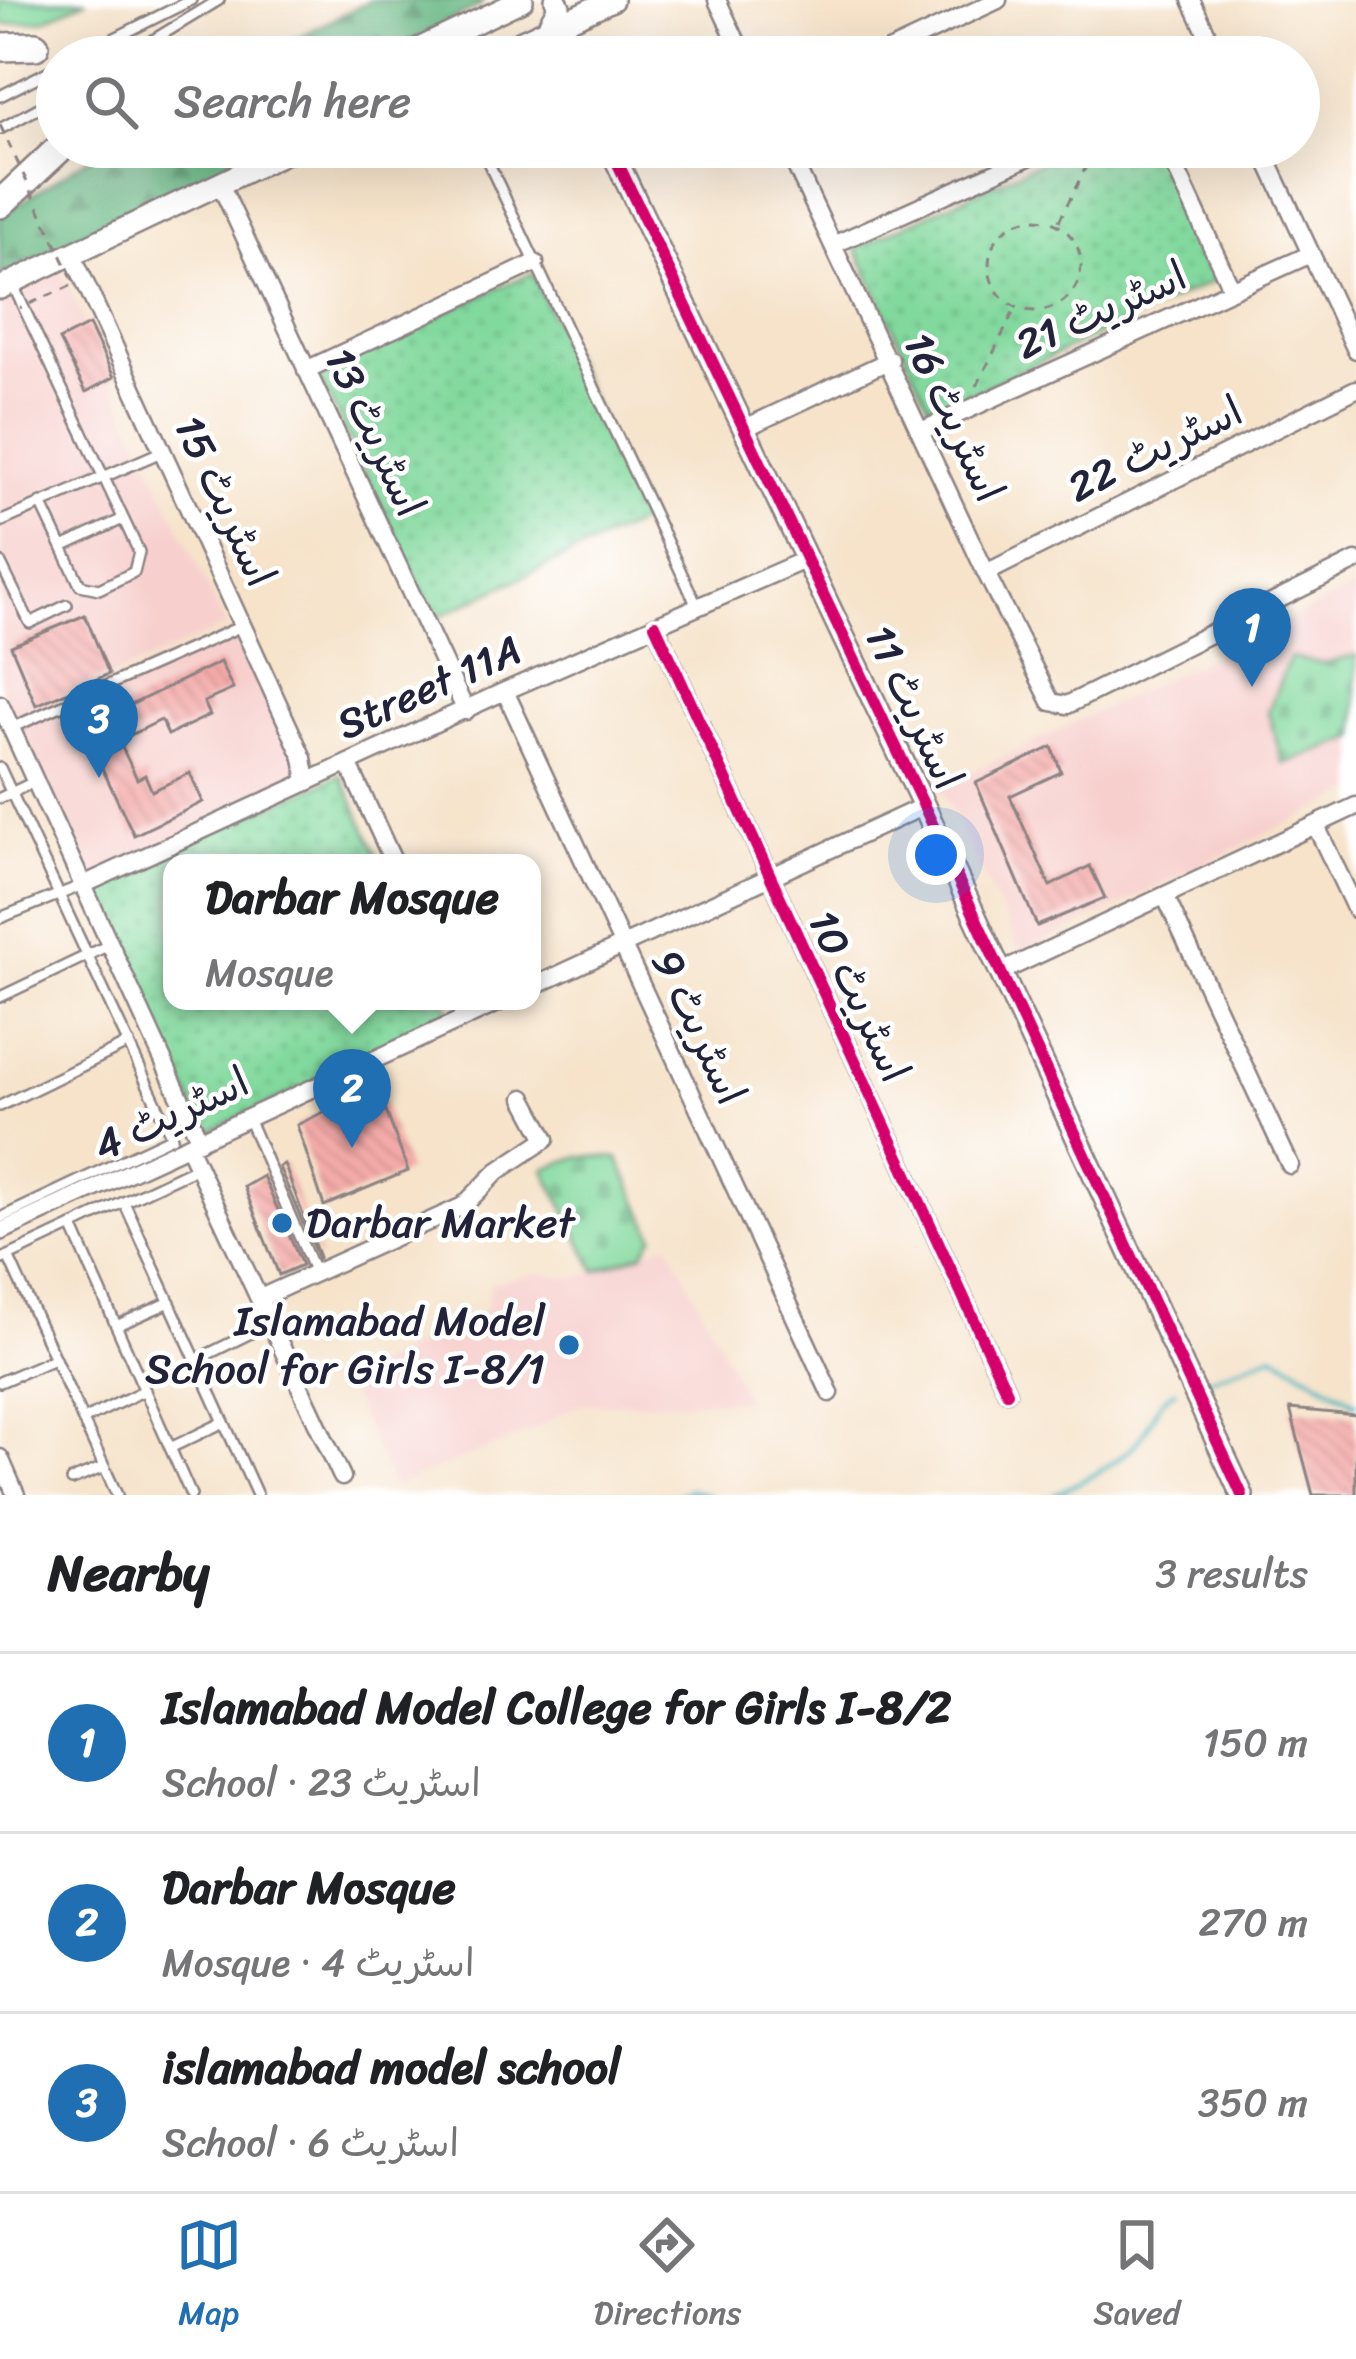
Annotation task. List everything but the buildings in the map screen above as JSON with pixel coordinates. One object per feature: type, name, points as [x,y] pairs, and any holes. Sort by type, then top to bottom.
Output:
[{"type":"main road","points":[[0,47],[35,46]]},
{"type":"main road","points":[[0,204],[39,168]]},
{"type":"street","points":[[447,36],[524,0],[534,16],[553,17]]},
{"type":"street","points":[[522,36],[553,17],[612,0]]},
{"type":"street","points":[[717,0],[734,36]]},
{"type":"street","points":[[921,36],[998,0]]},
{"type":"street","points":[[1191,0],[1208,36]]},
{"type":"street","points":[[6,285],[245,168]]},
{"type":"street","name":"اسٹریٹ 11","points":[[620,168],[924,806],[1242,1495]]},
{"type":"street","name":"اسٹریٹ 16","points":[[797,168],[986,573],[1052,702],[1067,706],[1356,562]]},
{"type":"street","points":[[833,245],[1004,168]]},
{"type":"street","points":[[1176,168],[1232,290]]},
{"type":"street","points":[[1271,168],[1356,350]]},
{"type":"street","name":"اسٹریٹ 13","points":[[220,184],[466,711]]},
{"type":"street","name":"اسٹریٹ 15","points":[[72,254],[244,625],[303,758],[307,781]]},
{"type":"street","name":"اسٹریٹ 21","points":[[921,431],[1311,254]]},
{"type":"street","points":[[307,370],[536,263]]},
{"type":"street","points":[[746,428],[890,360]]},
{"type":"street","name":"اسٹریٹ 22","points":[[986,573],[1356,389]]},
{"type":"street","name":"Street 11A","points":[[83,884],[807,559]]},
{"type":"street","name":"اسٹریٹ 10","points":[[655,625],[1006,1393]]},
{"type":"street","name":"اسٹریٹ 9","points":[[505,691],[830,1393]]},
{"type":"street","points":[[0,704],[110,944],[194,1143],[198,1167],[342,1477]]},
{"type":"street","points":[[348,763],[390,854]]},
{"type":"street","points":[[541,983],[924,806]]},
{"type":"street","points":[[1001,972],[1356,806]]},
{"type":"street","points":[[1316,826],[1356,910]]},
{"type":"street","points":[[1165,896],[1290,1165]]},
{"type":"street","name":"اسٹریٹ 4","points":[[0,1232],[248,1118],[461,1010]]},
{"type":"street","points":[[260,1298],[463,1206],[498,1171],[546,1139],[524,1098]]},
{"type":"street","points":[[0,1458],[19,1492]]},
{"type":"lane","points":[[119,36],[191,0]]},
{"type":"lane","points":[[159,36],[219,0]]},
{"type":"lane","points":[[0,96],[36,78]]},
{"type":"lane","points":[[0,127],[36,109]]},
{"type":"lane","points":[[491,168],[697,606]]},
{"type":"lane","points":[[6,285],[139,552],[134,572],[99,590],[80,585],[41,503]]},
{"type":"lane","points":[[0,522],[161,452]]},
{"type":"lane","points":[[62,548],[123,519]]},
{"type":"lane","points":[[0,562],[30,623],[67,604]]},
{"type":"lane","points":[[11,728],[244,625]]},
{"type":"lane","points":[[0,769],[172,1137],[0,1218]]},
{"type":"lane","points":[[0,798],[36,781]]},
{"type":"lane","points":[[0,918],[83,884]]},
{"type":"lane","points":[[0,997],[110,944]]},
{"type":"lane","points":[[0,1106],[129,1042]]},
{"type":"lane","points":[[248,1118],[315,1273]]},
{"type":"lane","points":[[117,1495],[4,1258],[198,1167]]},
{"type":"lane","points":[[124,1202],[257,1495]]},
{"type":"lane","points":[[72,1226],[191,1495]]},
{"type":"lane","points":[[116,1326],[170,1302]]},
{"type":"lane","points":[[196,1360],[271,1323]]},
{"type":"lane","points":[[0,1382],[55,1359]]},
{"type":"lane","points":[[82,1420],[145,1390]]},
{"type":"lane","points":[[170,1448],[224,1422]]},
{"type":"lane","points":[[72,1480],[104,1467]]},
{"type":"path","points":[[0,127],[75,284],[20,308]]},
{"type":"path","points":[[1058,224],[1086,168]]},
{"type":"path","points":[[1028,219],[1058,224],[1070,233],[1082,261],[1074,291],[1050,310],[1016,308],[996,290],[990,276],[993,246],[1013,224],[1028,219]]},
{"type":"path","points":[[964,411],[1016,308]]},
{"type":"shaded area","points":[[60,270],[226,626],[16,719],[0,685],[0,298]]},
{"type":"shaded area","points":[[1356,587],[1356,790],[1021,953],[941,787]]},
{"type":"shaded area","points":[[244,625],[307,781],[83,885],[11,728]]},
{"type":"shaded area","name":"Islamabad Model School for Girls I-8/1","points":[[669,1243],[747,1400],[579,1404],[529,1432],[393,1487],[344,1382],[485,1311],[491,1283],[539,1273],[577,1278]]},
{"type":"green space","points":[[0,0],[87,0],[44,20],[0,25]]},
{"type":"green space","points":[[371,0],[482,0],[481,5],[421,36],[301,36]]},
{"type":"green space","points":[[73,168],[223,168],[0,276],[0,216]]},
{"type":"green space","points":[[1028,168],[1170,168],[1220,278],[932,412],[856,248]]},
{"type":"green space","points":[[532,273],[647,519],[435,618],[316,371]]},
{"type":"green space","points":[[1356,655],[1356,738],[1283,764],[1268,712],[1289,658],[1326,664]]},
{"type":"green space","points":[[341,775],[377,854],[163,854],[163,1010],[449,1010],[452,1017],[207,1133],[90,885]]},
{"type":"green space","points":[[580,1156],[618,1158],[654,1236],[643,1253],[596,1271],[544,1169]]},
{"type":"waterway","points":[[1203,1381],[1274,1354],[1356,1403]]},
{"type":"waterway","points":[[1054,1495],[1127,1452],[1163,1400],[1176,1391]]},
{"type":"waterway","points":[[679,1495],[689,1490],[708,1495]]},
{"type":"cycle path","points":[[620,168],[924,806],[1242,1495]]},
{"type":"cycle path","points":[[655,625],[1007,1392]]},
{"type":"place","name":"Islamabad Model College for Girls I-8/2","points":[[1252,687]]},
{"type":"place","name":"islamabad model school","points":[[99,778]]},
{"type":"place","name":"Darbar Mosque","points":[[352,1148]]},
{"type":"place","name":"Darbar Market","points":[[282,1223]]},
{"type":"place","name":"Islamabad Model School for Girls I-8/1","points":[[569,1345]]}]
